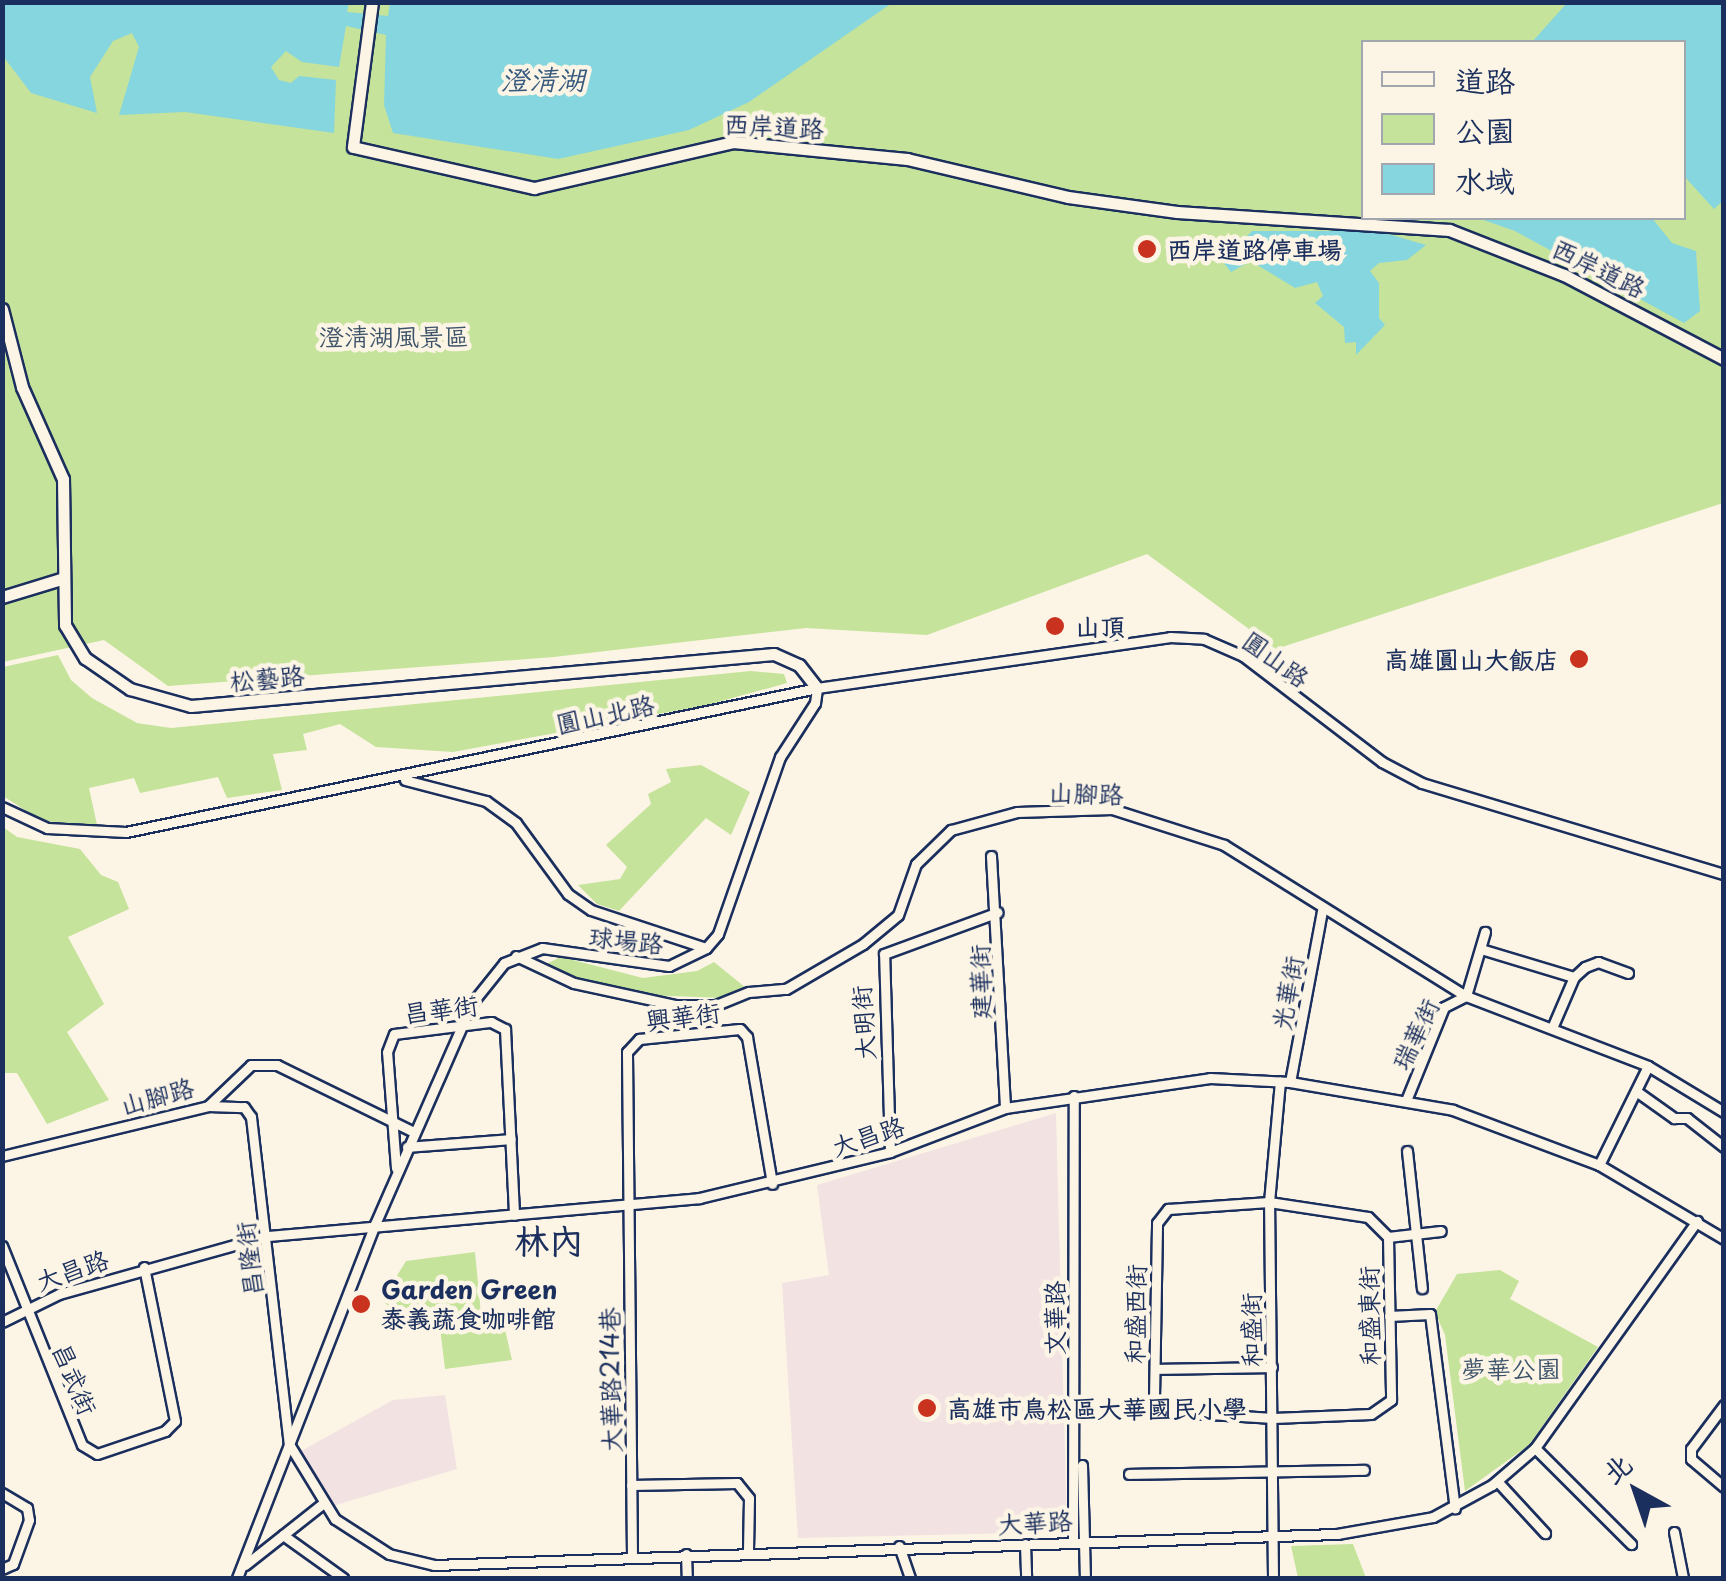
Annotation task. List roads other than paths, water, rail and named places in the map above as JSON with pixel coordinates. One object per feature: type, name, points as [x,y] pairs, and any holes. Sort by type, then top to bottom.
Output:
[{"type":"street","name":"西岸道路","points":[[372,2],[353,148],[534,188],[733,142],[908,159],[1068,197],[1177,212],[1449,230],[1564,275],[1724,359]]},
{"type":"street","name":"松藝路","points":[[2,309],[22,387],[63,479],[61,579],[68,635],[109,677],[157,700],[191,706],[774,654],[799,665],[818,688]]},
{"type":"street","points":[[63,612],[65,529]]},
{"type":"street","points":[[2,597],[61,579]]},
{"type":"street","name":"圓山路","points":[[818,688],[1170,637],[1204,639],[1243,656],[1382,762],[1422,783],[1724,874]]},
{"type":"street","points":[[706,948],[718,934],[780,756],[815,703],[818,688]]},
{"type":"street","name":"圓山北路","points":[[400,779],[818,688]]},
{"type":"street","name":"球場路","points":[[2,807],[47,828],[126,832],[400,779],[486,801],[516,823],[568,894],[592,910],[706,948]]},
{"type":"street","name":"山腳路","points":[[516,956],[574,983],[675,1005],[716,1005],[749,992],[786,989],[863,944],[898,915],[916,864],[951,830],[1017,812],[1112,809],[1224,845],[1322,911],[1466,996],[1648,1066],[1724,1112]]},
{"type":"street","name":"建華街","points":[[991,856],[998,912],[1005,1108]]},
{"type":"street","name":"光華街","points":[[1285,1082],[1322,911]]},
{"type":"street","name":"大明街","points":[[890,1152],[884,954],[998,912]]},
{"type":"street","points":[[1466,996],[1486,932]]},
{"type":"street","name":"球場路","points":[[516,956],[542,948],[670,966],[706,948]]},
{"type":"street","points":[[1481,949],[1574,976]]},
{"type":"street","points":[[239,1573],[375,1224],[460,1021],[494,974],[516,956]]},
{"type":"street","points":[[1552,1028],[1574,976],[1598,962],[1628,973]]},
{"type":"street","name":"瑞華街","points":[[1407,1098],[1444,1008],[1466,996]]},
{"type":"street","name":"昌華街","points":[[396,1172],[388,1120],[386,1052],[394,1034],[460,1021],[505,1028],[514,1216]]},
{"type":"street","name":"興華街","points":[[627,1204],[628,1052],[639,1039],[740,1029],[747,1037],[772,1184]]},
{"type":"street","name":"山腳路","points":[[2,1156],[208,1106],[251,1065],[277,1064],[414,1132]]},
{"type":"street","points":[[1599,1164],[1648,1066]]},
{"type":"street","name":"大昌路","points":[[2,1322],[23,1310],[144,1267],[267,1236],[375,1224],[514,1216],[772,1184],[890,1152],[1005,1108],[1210,1078],[1285,1082],[1407,1098],[1599,1164],[1724,1239]]},
{"type":"street","name":"和盛街","points":[[1273,1578],[1270,1202],[1285,1082]]},
{"type":"street","points":[[1636,1091],[1674,1118],[1688,1118],[1724,1148]]},
{"type":"street","name":"文華路","points":[[1074,1096],[1078,1540]]},
{"type":"street","name":"昌隆街","points":[[208,1106],[244,1107],[251,1117],[289,1444]]},
{"type":"street","points":[[407,1148],[511,1138]]},
{"type":"street","points":[[1407,1152],[1422,1288]]},
{"type":"street","name":"和盛東街","points":[[1270,1202],[1368,1217],[1388,1237],[1390,1400],[1371,1414],[1273,1418]]},
{"type":"street","name":"和盛西街","points":[[1270,1202],[1168,1209],[1157,1222],[1154,1369],[1161,1411],[1273,1418]]},
{"type":"street","name":"大華路214巷","points":[[627,1204],[632,1556]]},
{"type":"street","name":"大華路","points":[[289,1444],[321,1505],[369,1544],[423,1563],[1370,1531],[1455,1508],[1497,1481],[1535,1448],[1697,1222]]},
{"type":"street","points":[[1388,1237],[1440,1231]]},
{"type":"street","points":[[2,1246],[23,1310]]},
{"type":"street","name":"昌武街","points":[[23,1310],[82,1446],[108,1453],[175,1421],[144,1267]]},
{"type":"street","points":[[1389,1316],[1430,1314],[1455,1508]]},
{"type":"street","points":[[1154,1369],[1272,1367]]},
{"type":"street","points":[[1724,1404],[1691,1449],[1692,1458],[1724,1488]]},
{"type":"street","points":[[1535,1448],[1631,1544]]},
{"type":"street","points":[[1082,1465],[1078,1540],[1085,1578]]},
{"type":"street","points":[[1129,1474],[1364,1470]]},
{"type":"street","points":[[1497,1481],[1546,1533]]},
{"type":"street","points":[[631,1485],[737,1483],[749,1498],[748,1552]]},
{"type":"street","points":[[2,1492],[27,1508],[29,1520],[13,1564],[2,1570]]},
{"type":"street","points":[[239,1573],[321,1505]]},
{"type":"street","points":[[1674,1532],[1683,1578]]},
{"type":"street","points":[[284,1535],[344,1578]]},
{"type":"street","points":[[1025,1544],[1026,1578]]},
{"type":"street","points":[[899,1546],[910,1578]]},
{"type":"street","points":[[686,1554],[687,1578]]},
{"type":"water","name":"澄清湖","points":[[349,2],[347,12],[388,16],[390,2],[892,3],[749,102],[689,130],[558,159],[393,133],[384,105],[386,35],[346,26],[339,67],[302,62],[286,51],[271,67],[279,80],[291,83],[299,76],[336,80],[334,133],[185,112],[119,115],[139,47],[132,33],[113,41],[90,77],[97,113],[31,93],[3,56],[3,3]]},
{"type":"water","points":[[1567,3],[1723,3],[1724,200],[1714,209],[1686,178],[1686,40],[1534,40]]},
{"type":"water","points":[[1484,220],[1654,220],[1672,243],[1696,251],[1700,311],[1684,323],[1515,231]]},
{"type":"water","points":[[1252,231],[1378,231],[1426,245],[1407,260],[1379,263],[1370,271],[1379,283],[1379,318],[1385,325],[1356,355],[1356,342],[1345,343],[1344,327],[1315,303],[1323,296],[1317,282],[1295,288],[1251,261],[1231,272],[1223,262]]},
{"type":"place","name":"西岸道路停車場","points":[[1147,249]]},
{"type":"place","name":"山頂","points":[[1055,626]]},
{"type":"place","name":"高雄圓山大飯店","points":[[1579,659]]},
{"type":"place","name":"Garden Green 泰義蔬食咖啡館","points":[[361,1304]]},
{"type":"place","name":"高雄市鳥松區大華國民小學","points":[[927,1408]]},
{"type":"district","name":"林內","points":[[549,1240]]},
{"type":"park label","name":"澄清湖風景區","points":[[394,336]]},
{"type":"park label","name":"夢華公園","points":[[1511,1368]]}]
